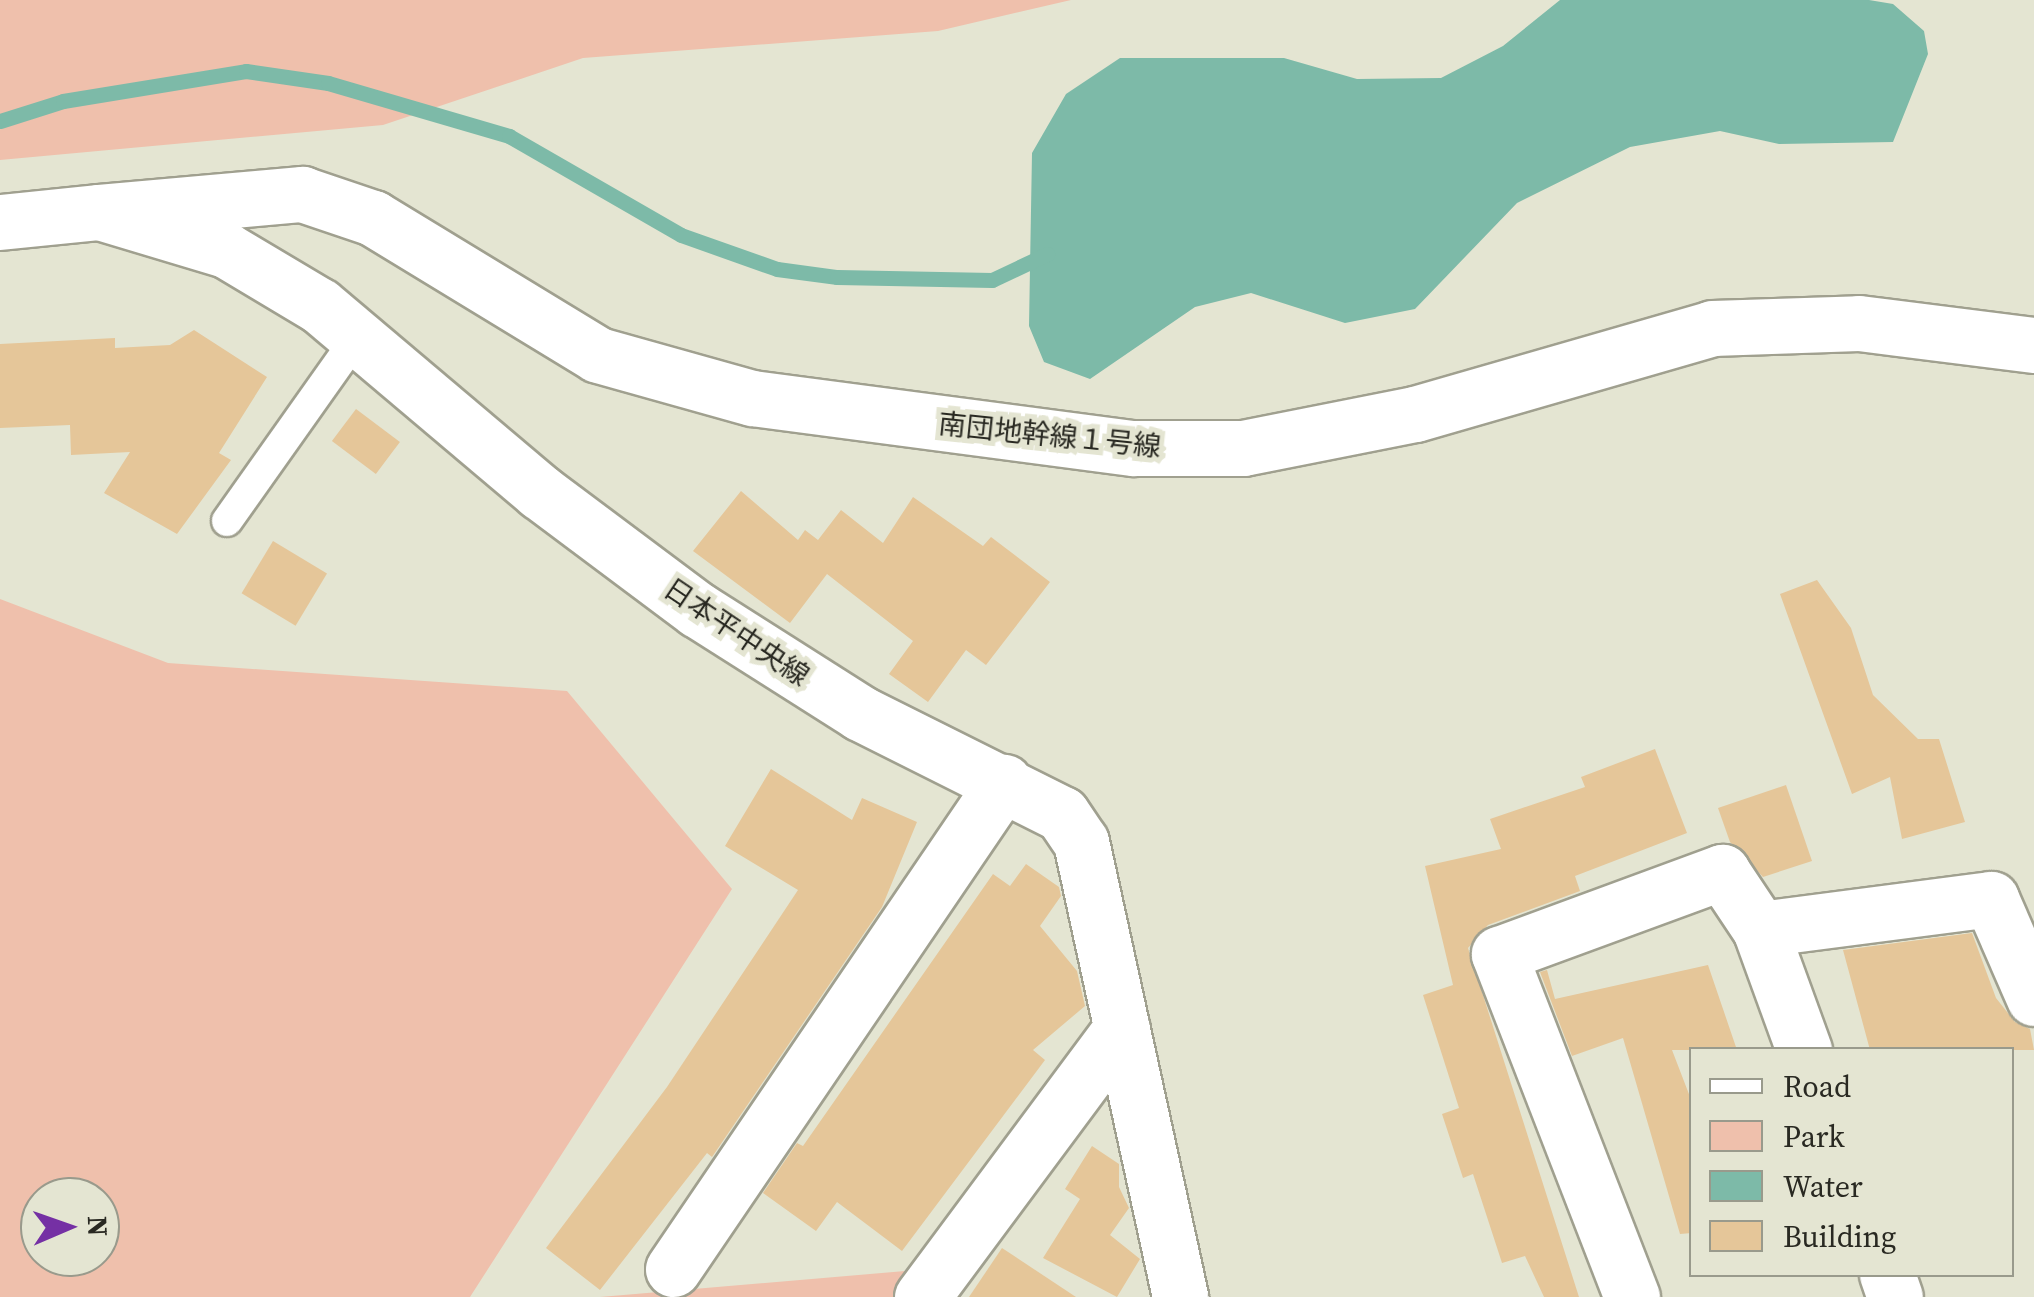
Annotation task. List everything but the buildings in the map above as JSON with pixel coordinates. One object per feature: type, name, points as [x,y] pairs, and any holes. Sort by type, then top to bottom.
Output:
[{"type":"street","name":"南団地幹線１号線","points":[[100,212],[302,194],[373,218],[598,355],[752,398],[1134,448],[1243,448],[1414,414],[1712,328],[1860,323],[2034,345]]},
{"type":"street","name":"日本平中央線","points":[[0,222],[100,212],[226,250],[358,336],[540,492],[698,610],[860,713],[1062,814],[1081,842],[1180,1297]]},
{"type":"street","points":[[673,1270],[1004,782]]},
{"type":"street","points":[[1632,1297],[1500,954],[1722,872],[1760,929],[1803,1047]]},
{"type":"street","points":[[1760,929],[1991,899],[2034,998]]},
{"type":"street","points":[[922,1297],[1122,1028]]},
{"type":"lane","points":[[227,522],[358,336]]},
{"type":"green space","points":[[0,0],[1071,0],[938,31],[583,58],[383,125],[0,160]]},
{"type":"green space","points":[[0,599],[168,663],[567,691],[732,889],[470,1297],[0,1297]]},
{"type":"green space","points":[[905,1271],[907,1297],[600,1297]]},
{"type":"water","points":[[1560,0],[1869,0],[1893,4],[1924,31],[1928,54],[1893,142],[1779,144],[1720,131],[1630,147],[1517,203],[1415,309],[1345,323],[1251,293],[1195,307],[1090,379],[1044,362],[1029,326],[1032,153],[1066,94],[1120,58],[1284,58],[1357,79],[1441,78],[1503,46]]},
{"type":"waterway","points":[[0,121],[63,101],[246,71],[328,83],[509,136],[681,235],[777,269],[837,277],[992,280],[1047,254]]}]
